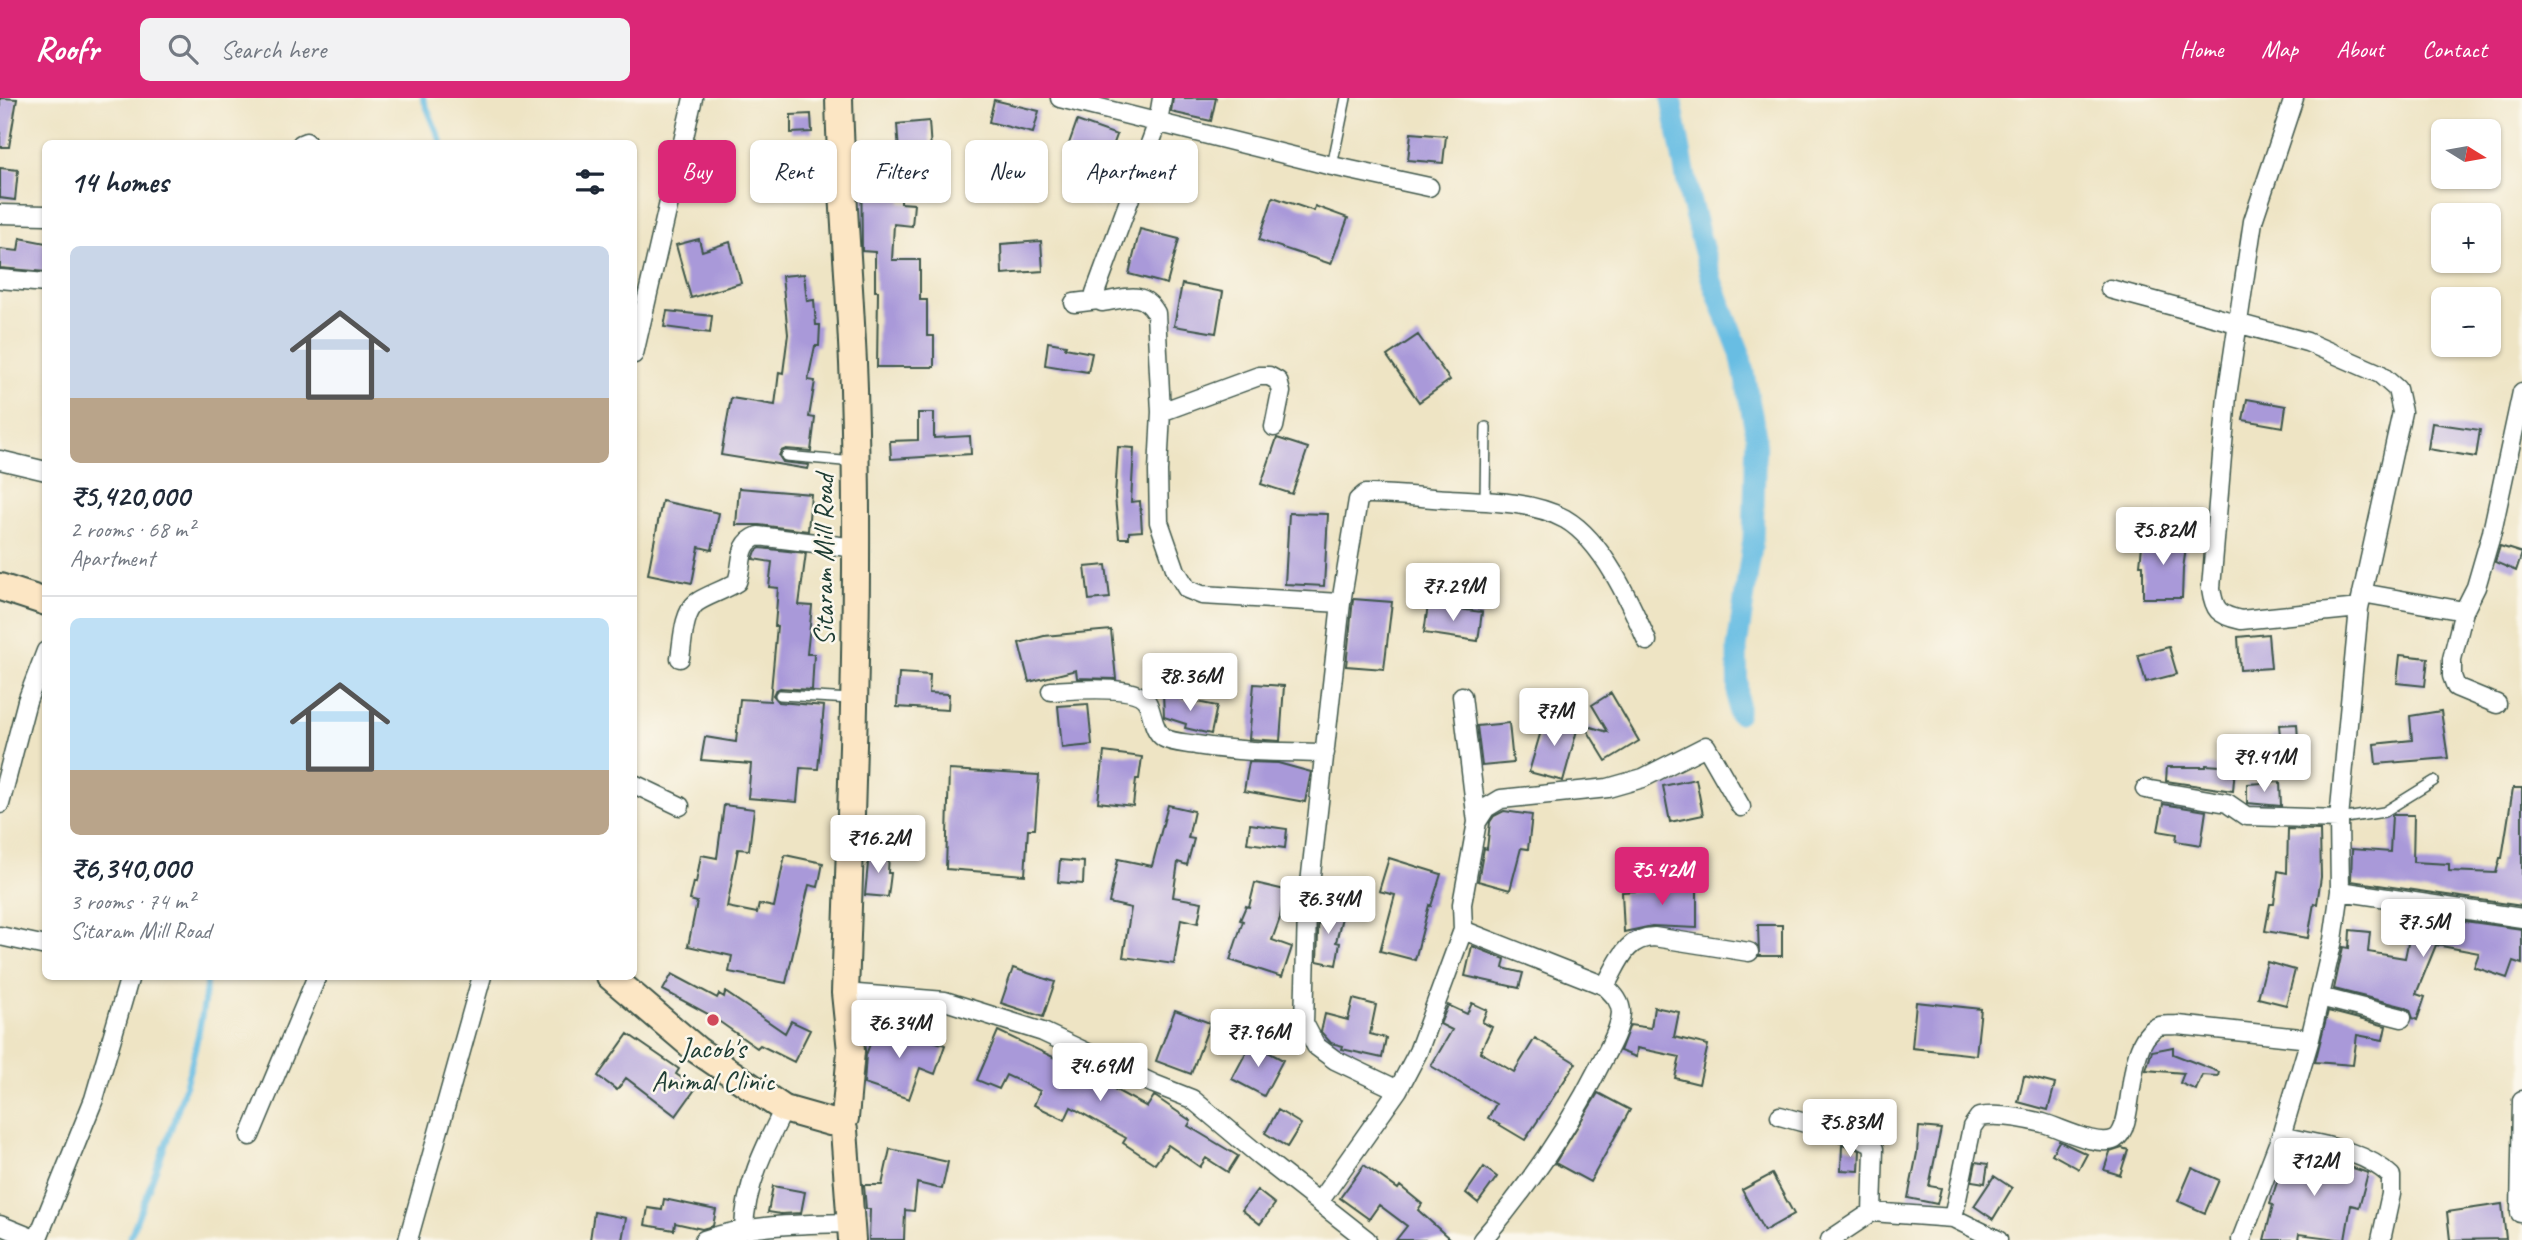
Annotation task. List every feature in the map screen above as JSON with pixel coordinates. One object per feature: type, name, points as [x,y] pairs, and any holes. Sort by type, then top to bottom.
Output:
[{"type":"main road","name":"Sitaram Mill Road","points":[[839,98],[841,192],[853,387],[856,548],[845,993],[851,1051],[838,1122],[851,1231]]},
{"type":"main road","points":[[0,587],[42,601]]},
{"type":"main road","points":[[615,980],[697,1050],[784,1110],[838,1122]]},
{"type":"street","points":[[637,341],[693,98]]},
{"type":"street","points":[[1060,98],[1332,166],[1429,187]]},
{"type":"street","points":[[1098,300],[1096,293],[1158,122],[1162,98]]},
{"type":"street","points":[[2294,98],[2253,220],[2227,396],[2211,588],[2214,606],[2225,616],[2241,620],[2360,600],[2464,611]]},
{"type":"street","points":[[0,214],[42,215]]},
{"type":"street","points":[[0,279],[42,283]]},
{"type":"street","points":[[2110,289],[2307,342],[2380,374],[2396,389],[2402,412],[2360,600],[2340,819],[2340,891],[2333,940],[2310,1039],[2281,1136],[2241,1240]]},
{"type":"street","points":[[1073,303],[1139,297],[1150,302],[1156,313],[1161,412],[1159,522],[1176,571],[1187,589],[1202,595],[1341,603]]},
{"type":"street","points":[[1161,412],[1259,376],[1269,376],[1278,381],[1281,392],[1274,426]]},
{"type":"street","points":[[2497,704],[2456,687],[2452,676],[2452,659],[2464,611],[2476,587],[2492,532],[2522,392]]},
{"type":"street","points":[[0,460],[42,470]]},
{"type":"street","points":[[1398,1090],[1335,1060],[1316,1046],[1304,1023],[1307,911],[1341,603],[1358,500],[1365,494],[1485,501],[1537,509],[1565,520],[1594,545],[1632,606],[1647,641]]},
{"type":"street","points":[[680,658],[689,613],[697,602],[737,582],[748,540],[758,536],[856,548]]},
{"type":"street","points":[[0,804],[27,701],[42,662]]},
{"type":"street","points":[[1051,691],[1127,691],[1140,694],[1147,701],[1158,733],[1176,741],[1241,752],[1325,753]]},
{"type":"street","points":[[1319,1202],[1398,1090],[1418,1052],[1463,930],[1462,904],[1477,822],[1462,696]]},
{"type":"street","points":[[1477,822],[1486,808],[1501,799],[1608,788],[1643,778],[1706,746],[1741,807]]},
{"type":"street","points":[[637,785],[680,806]]},
{"type":"street","points":[[2145,789],[2227,803],[2246,817],[2340,819]]},
{"type":"street","points":[[2340,891],[2522,918]]},
{"type":"street","points":[[1463,930],[1605,986],[1617,998],[1621,1013],[1612,1041],[1585,1095],[1532,1175],[1482,1240]]},
{"type":"street","points":[[0,936],[42,945]]},
{"type":"street","points":[[1605,986],[1629,945],[1639,938],[1654,937],[1749,952]]},
{"type":"street","points":[[0,1225],[37,1240],[94,1100],[129,980]]},
{"type":"street","points":[[250,1136],[315,980]]},
{"type":"street","points":[[408,1240],[481,980]]},
{"type":"street","points":[[845,993],[945,1001],[1043,1032],[1192,1099],[1367,1240]]},
{"type":"street","points":[[2320,997],[2402,1018]]},
{"type":"street","points":[[1953,1218],[1972,1128],[1979,1117],[1992,1115],[2043,1123],[2098,1141],[2114,1140],[2123,1131],[2127,1119],[2132,1072],[2146,1037],[2158,1026],[2178,1025],[2310,1039]]},
{"type":"street","points":[[2519,1213],[2522,1100]]},
{"type":"street","points":[[744,1229],[748,1191],[784,1110]]},
{"type":"street","points":[[1780,1116],[1871,1143],[1874,1149],[1872,1212]]},
{"type":"street","points":[[2281,1136],[2365,1157],[2379,1165],[2390,1177],[2391,1194],[2381,1240]]},
{"type":"street","points":[[1830,1240],[1872,1212],[1953,1218],[1998,1240]]},
{"type":"street","points":[[704,1240],[744,1229],[774,1225],[851,1231]]},
{"type":"lane","points":[[1332,166],[1346,98]]},
{"type":"lane","points":[[1485,501],[1486,427]]},
{"type":"lane","points":[[786,456],[855,462]]},
{"type":"lane","points":[[779,695],[853,700]]},
{"type":"lane","points":[[2340,819],[2384,812],[2434,781]]},
{"type":"building","points":[[0,98],[17,99],[9,147],[0,147]]},
{"type":"building","points":[[1173,98],[1216,98],[1211,121],[1171,112]]},
{"type":"building","points":[[994,100],[1039,111],[1033,133],[989,122]]},
{"type":"building","points":[[811,114],[812,132],[791,133],[791,115]]},
{"type":"building","points":[[929,121],[930,140],[898,140],[897,124]]},
{"type":"building","points":[[1077,121],[1117,135],[1115,140],[1070,140]]},
{"type":"building","points":[[1411,133],[1446,136],[1443,163],[1408,160]]},
{"type":"building","points":[[0,168],[18,170],[15,200],[0,198]]},
{"type":"building","points":[[1273,197],[1314,211],[1315,206],[1348,218],[1331,264],[1259,240]]},
{"type":"building","points":[[861,203],[914,204],[912,226],[894,224],[892,260],[920,260],[920,300],[927,300],[927,336],[934,336],[934,367],[877,367],[878,291],[875,291],[875,252],[862,251]]},
{"type":"building","points":[[1140,229],[1179,239],[1167,284],[1129,274]]},
{"type":"building","points":[[20,238],[42,242],[42,272],[0,268],[0,249],[18,251]]},
{"type":"building","points":[[699,239],[702,251],[730,242],[741,283],[691,298],[676,245]]},
{"type":"building","points":[[1041,241],[1043,271],[1002,274],[1001,244]]},
{"type":"building","points":[[804,274],[807,301],[814,300],[816,325],[820,325],[819,346],[815,346],[808,380],[815,381],[809,417],[815,418],[811,451],[786,449],[781,451],[779,456],[783,462],[809,465],[808,469],[721,455],[731,398],[775,405],[779,372],[783,373],[788,334],[782,276]]},
{"type":"building","points":[[1182,284],[1223,292],[1216,333],[1174,326]]},
{"type":"building","points":[[667,311],[712,316],[710,333],[664,327]]},
{"type":"building","points":[[1418,335],[1450,380],[1419,402],[1387,356]]},
{"type":"building","points":[[1048,342],[1092,353],[1088,372],[1045,365]]},
{"type":"building","points":[[2247,399],[2286,406],[2283,427],[2243,420]]},
{"type":"building","points":[[918,413],[934,413],[934,438],[970,436],[971,454],[891,459],[890,441],[918,440]]},
{"type":"building","points":[[2432,423],[2480,430],[2476,457],[2428,449]]},
{"type":"building","points":[[1277,438],[1308,448],[1292,494],[1261,484]]},
{"type":"building","points":[[1118,447],[1134,448],[1131,502],[1140,501],[1142,531],[1129,532],[1129,538],[1119,538],[1115,497]]},
{"type":"building","points":[[739,488],[811,494],[808,531],[736,525]]},
{"type":"building","points":[[662,501],[719,513],[712,550],[699,547],[692,583],[648,574]]},
{"type":"building","points":[[1289,513],[1328,514],[1324,586],[1285,584]]},
{"type":"building","points":[[2143,536],[2187,540],[2182,598],[2143,598],[2143,565],[2140,565]]},
{"type":"building","points":[[2500,546],[2522,553],[2516,571],[2495,562]]},
{"type":"building","points":[[760,548],[806,553],[799,605],[812,606],[807,654],[814,654],[812,690],[780,688],[773,695],[779,702],[824,706],[818,769],[800,768],[797,802],[748,798],[751,764],[701,760],[705,737],[736,742],[740,699],[770,701],[778,588],[769,587],[772,562],[753,559]]},
{"type":"building","points":[[1106,565],[1110,598],[1089,600],[1085,567]]},
{"type":"building","points":[[1353,599],[1392,602],[1384,669],[1346,666]]},
{"type":"building","points":[[1428,605],[1482,612],[1478,641],[1424,633]]},
{"type":"building","points":[[1111,630],[1116,679],[1077,678],[1076,670],[1029,682],[1019,643],[1044,636]]},
{"type":"building","points":[[2268,634],[2271,668],[2240,670],[2238,637]]},
{"type":"building","points":[[2169,647],[2177,674],[2146,682],[2138,655]]},
{"type":"building","points":[[2400,655],[2428,658],[2425,686],[2397,683]]},
{"type":"building","points":[[899,673],[930,675],[929,693],[949,694],[948,710],[897,707]]},
{"type":"building","points":[[1254,684],[1284,686],[1280,741],[1249,739]]},
{"type":"building","points":[[1163,692],[1217,706],[1211,734],[1185,728],[1186,724],[1164,717]]},
{"type":"building","points":[[1611,693],[1639,741],[1606,761],[1584,725],[1608,732],[1592,705]]},
{"type":"building","points":[[1088,704],[1092,745],[1062,748],[1058,706]]},
{"type":"building","points":[[2441,711],[2448,758],[2376,764],[2374,744],[2412,740],[2410,716]]},
{"type":"building","points":[[1546,714],[1579,723],[1563,781],[1529,772]]},
{"type":"building","points":[[1509,723],[1513,763],[1482,766],[1477,726]]},
{"type":"building","points":[[2297,724],[2299,755],[2272,757],[2271,736],[2280,735],[2279,725]]},
{"type":"building","points":[[1104,752],[1142,757],[1133,806],[1098,802]]},
{"type":"building","points":[[1249,762],[1278,763],[1311,772],[1305,802],[1244,791]]},
{"type":"building","points":[[2167,767],[2235,767],[2233,791],[2166,781]]},
{"type":"building","points":[[949,770],[1039,775],[1035,829],[1028,829],[1025,875],[946,869]]},
{"type":"building","points":[[1696,779],[1703,815],[1670,822],[1663,786]]},
{"type":"building","points":[[2280,782],[2281,806],[2247,803],[2247,784]]},
{"type":"building","points":[[2513,788],[2522,788],[2522,906],[2351,881],[2352,849],[2390,852],[2392,815],[2414,815],[2413,862],[2449,864],[2449,871],[2496,873],[2502,858]]},
{"type":"building","points":[[2163,804],[2206,811],[2201,845],[2176,841],[2177,834],[2158,831]]},
{"type":"building","points":[[724,805],[754,809],[749,850],[738,849],[727,907],[757,913],[759,904],[774,907],[785,855],[823,863],[818,887],[809,885],[786,983],[729,972],[732,956],[688,946],[697,902],[690,900],[694,882],[696,883],[701,855],[717,858]]},
{"type":"building","points":[[1168,805],[1194,811],[1188,838],[1194,839],[1187,865],[1178,862],[1173,897],[1202,902],[1198,923],[1181,919],[1174,964],[1123,957],[1131,908],[1109,903],[1118,859],[1152,866]]},
{"type":"building","points":[[1504,811],[1532,815],[1528,849],[1521,848],[1510,890],[1478,881],[1484,848],[1487,849],[1490,822],[1494,816]]},
{"type":"building","points":[[1250,824],[1287,829],[1285,848],[1247,843]]},
{"type":"building","points":[[2288,829],[2320,830],[2321,877],[2308,938],[2265,931],[2270,904],[2274,904],[2278,871],[2287,873]]},
{"type":"building","points":[[869,853],[889,853],[888,873],[891,873],[888,897],[865,895]]},
{"type":"building","points":[[1389,858],[1441,874],[1431,906],[1429,905],[1415,960],[1380,951],[1395,895],[1379,891]]},
{"type":"building","points":[[1060,860],[1084,862],[1083,884],[1058,882]]},
{"type":"building","points":[[1668,882],[1697,882],[1697,928],[1652,926],[1624,932],[1622,892],[1668,889]]},
{"type":"building","points":[[1255,883],[1285,890],[1280,918],[1272,940],[1292,947],[1282,977],[1230,960],[1243,921],[1240,920],[1246,906],[1249,907]]},
{"type":"building","points":[[1319,907],[1343,913],[1336,942],[1340,943],[1336,965],[1317,961]]},
{"type":"building","points":[[2414,914],[2522,929],[2522,964],[2513,961],[2507,978],[2474,967],[2479,953],[2436,945],[2416,994],[2425,997],[2417,1020],[2405,1007],[2334,989],[2343,947],[2349,948],[2350,930],[2370,932],[2368,952],[2405,958]]},
{"type":"building","points":[[1758,925],[1782,925],[1782,956],[1759,956]]},
{"type":"building","points":[[1472,946],[1505,959],[1503,968],[1523,973],[1519,988],[1465,976]]},
{"type":"building","points":[[2267,962],[2295,970],[2286,1005],[2258,998]]},
{"type":"building","points":[[1013,968],[1055,982],[1043,1017],[1001,1003]]},
{"type":"building","points":[[672,974],[717,998],[719,994],[724,997],[725,992],[785,1033],[791,1021],[810,1030],[794,1062],[760,1045],[757,1048],[710,1015],[663,990]]},
{"type":"building","points":[[1353,999],[1376,1005],[1370,1034],[1386,1038],[1382,1058],[1342,1049],[1343,1046],[1331,1043],[1321,1032],[1325,1014],[1348,1020]]},
{"type":"building","points":[[1916,1002],[1981,1009],[1976,1055],[1912,1048]]},
{"type":"building","points":[[1472,1003],[1487,1010],[1482,1022],[1492,1027],[1480,1052],[1514,1072],[1535,1038],[1576,1063],[1525,1140],[1488,1118],[1496,1104],[1431,1066],[1452,1030],[1440,1024],[1448,1005],[1467,1014]]},
{"type":"building","points":[[1654,1007],[1679,1012],[1674,1037],[1708,1045],[1699,1084],[1675,1078],[1680,1057],[1637,1048],[1636,1057],[1620,1051],[1630,1025],[1651,1028]]},
{"type":"building","points":[[1175,1010],[1210,1023],[1191,1074],[1156,1061]]},
{"type":"building","points":[[2328,1011],[2386,1026],[2383,1040],[2357,1035],[2353,1065],[2315,1062]]},
{"type":"building","points":[[878,1022],[945,1045],[935,1074],[920,1068],[909,1099],[864,1084],[866,1055]]},
{"type":"building","points":[[998,1031],[1055,1058],[1057,1055],[1088,1069],[1086,1074],[1147,1107],[1154,1096],[1156,1097],[1191,1121],[1188,1126],[1238,1156],[1228,1172],[1206,1158],[1200,1167],[1168,1145],[1155,1164],[1123,1143],[1126,1138],[1071,1107],[1065,1120],[1034,1105],[1040,1091],[1006,1075],[999,1089],[977,1080]]},
{"type":"building","points":[[628,1034],[679,1069],[676,1074],[696,1088],[676,1116],[626,1078],[617,1090],[598,1076]]},
{"type":"building","points":[[1251,1043],[1283,1060],[1264,1096],[1232,1079]]},
{"type":"building","points":[[2173,1047],[2173,1054],[2219,1072],[2218,1076],[2202,1075],[2196,1090],[2180,1083],[2184,1073],[2146,1070],[2152,1051]]},
{"type":"building","points":[[2024,1076],[2055,1084],[2048,1110],[2018,1102]]},
{"type":"building","points":[[1598,1093],[1630,1110],[1590,1182],[1555,1163]]},
{"type":"building","points":[[1278,1110],[1301,1124],[1287,1147],[1265,1133]]},
{"type":"building","points":[[1919,1127],[1941,1129],[1929,1186],[1941,1188],[1937,1204],[1908,1198]]},
{"type":"building","points":[[2059,1141],[2087,1154],[2079,1169],[2052,1154]]},
{"type":"building","points":[[1842,1145],[1860,1150],[1859,1171],[1841,1170]]},
{"type":"building","points":[[2122,1148],[2128,1150],[2120,1175],[2104,1170],[2110,1152]]},
{"type":"building","points":[[890,1149],[948,1162],[942,1189],[917,1183],[914,1211],[905,1210],[904,1240],[869,1240],[870,1209],[866,1209],[864,1185],[882,1185]]},
{"type":"building","points":[[2287,1151],[2317,1156],[2368,1173],[2359,1207],[2351,1205],[2345,1240],[2299,1234],[2298,1240],[2264,1240],[2273,1205],[2270,1204]]},
{"type":"building","points":[[1976,1162],[1988,1164],[1985,1183],[1972,1181]]},
{"type":"building","points":[[1364,1165],[1398,1189],[1400,1186],[1422,1204],[1418,1210],[1451,1240],[1396,1240],[1407,1226],[1379,1205],[1369,1219],[1340,1198]]},
{"type":"building","points":[[1484,1167],[1497,1177],[1478,1203],[1466,1193]]},
{"type":"building","points":[[2192,1168],[2219,1180],[2205,1213],[2178,1201]]},
{"type":"building","points":[[1772,1174],[1794,1214],[1764,1231],[1742,1190]]},
{"type":"building","points":[[1994,1176],[2012,1188],[1993,1219],[1974,1206]]},
{"type":"building","points":[[773,1186],[805,1192],[801,1213],[768,1212]]},
{"type":"building","points":[[1257,1190],[1275,1204],[1260,1224],[1242,1210]]},
{"type":"building","points":[[664,1199],[716,1210],[713,1226],[702,1229],[675,1223],[674,1230],[645,1225],[648,1208],[662,1210]]},
{"type":"building","points":[[2502,1204],[2506,1239],[2450,1240],[2447,1212]]},
{"type":"building","points":[[594,1212],[626,1218],[622,1240],[590,1240]]},
{"type":"waterway","points":[[423,98],[440,140]]},
{"type":"waterway","points":[[1671,98],[1690,199],[1712,281],[1740,353],[1756,435],[1753,539],[1737,648],[1738,713]]},
{"type":"waterway","points":[[129,1240],[188,1078],[203,1011],[207,980]]},
{"type":"place","name":"Jacob's Animal Clinic","points":[[713,1020]]}]
